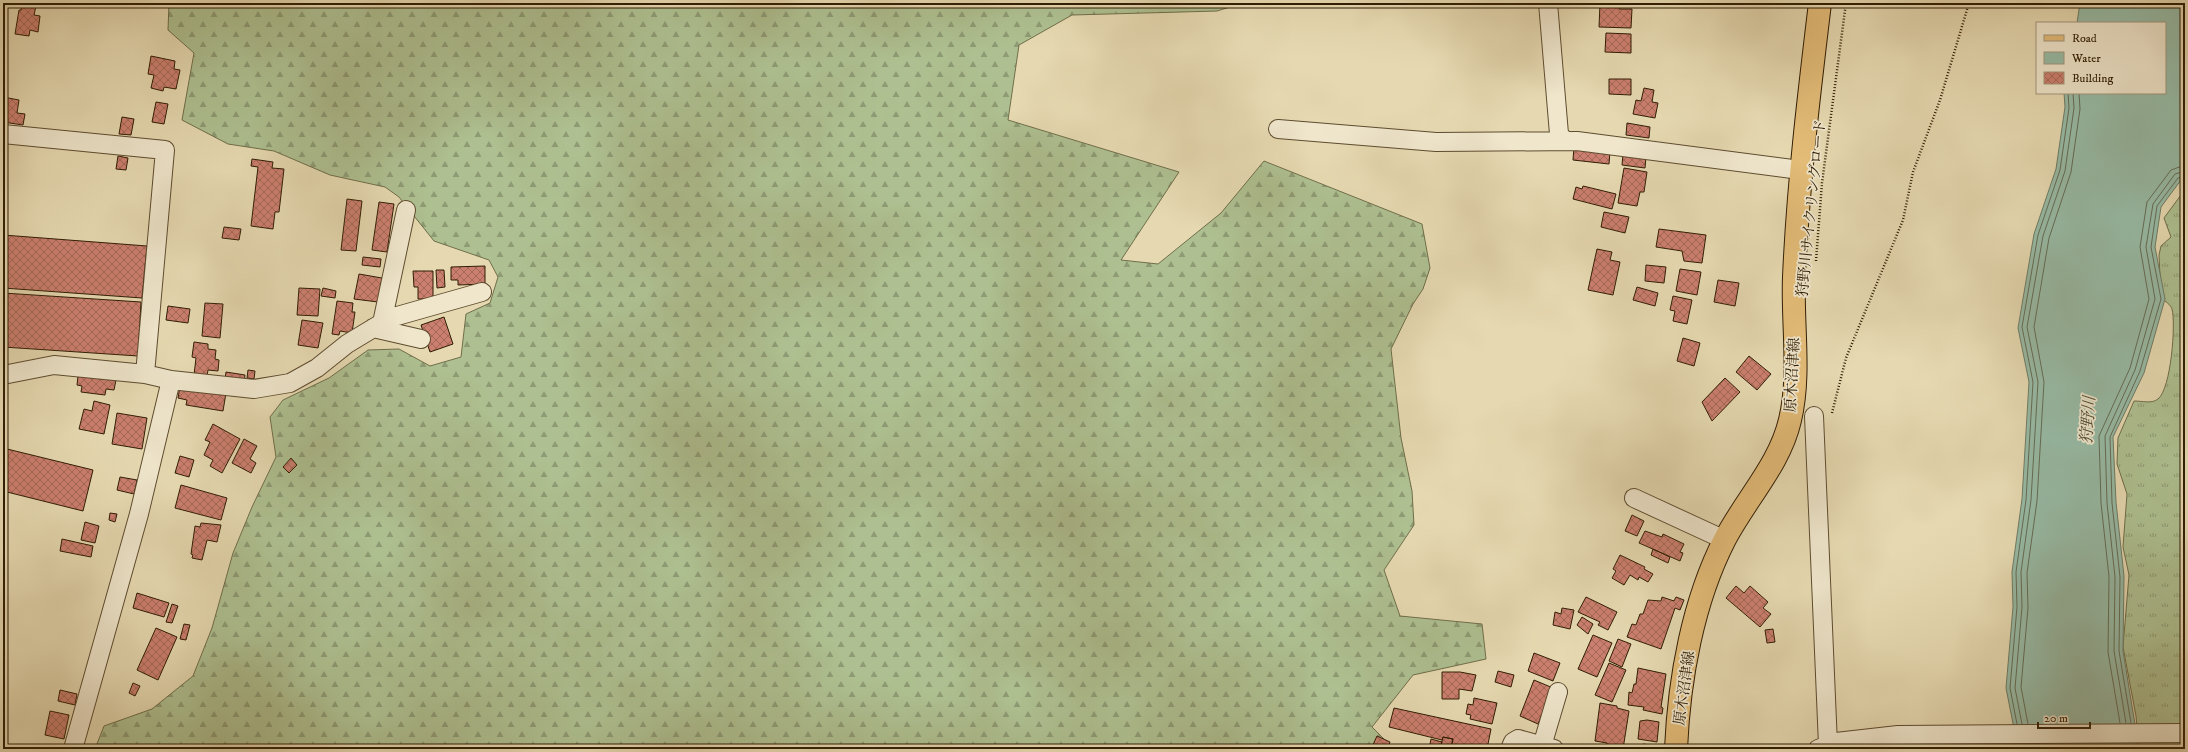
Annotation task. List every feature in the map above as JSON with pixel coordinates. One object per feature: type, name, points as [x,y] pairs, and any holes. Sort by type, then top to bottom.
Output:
[{"type":"main road","name":"原木沼津線","points":[[1676,749],[1684,676],[1704,593],[1725,540],[1776,456],[1790,420],[1794,365],[1793,279],[1800,170],[1820,3]]},
{"type":"street","points":[[1548,3],[1559,134],[1565,141]]},
{"type":"street","points":[[1278,129],[1436,142],[1565,141],[1800,170]]},
{"type":"street","points":[[3,134],[166,150],[145,374]]},
{"type":"street","points":[[378,326],[406,210]]},
{"type":"street","points":[[3,375],[54,365],[145,374],[171,380],[254,389],[290,383],[317,368],[347,344],[390,318],[482,292]]},
{"type":"street","points":[[378,326],[421,340]]},
{"type":"street","points":[[73,749],[139,514],[171,380]]},
{"type":"street","points":[[1814,416],[1828,745],[1872,737],[1923,734],[2185,733]]},
{"type":"street","points":[[1634,498],[1725,540]]},
{"type":"street","points":[[1510,749],[1513,742],[1518,739],[1548,747],[1558,692]]},
{"type":"path","name":"狩野川サイクリングロード","points":[[1816,266],[1822,183],[1846,3]]},
{"type":"path","points":[[1832,415],[1846,358],[1903,220],[1913,172],[1940,100],[1970,3]]},
{"type":"green space","points":[[169,3],[1243,3],[1217,11],[1072,15],[1019,45],[1008,120],[1179,172],[1121,260],[1158,264],[1221,213],[1264,161],[1422,224],[1430,268],[1423,289],[1413,304],[1391,349],[1401,438],[1412,491],[1414,525],[1384,570],[1400,616],[1482,624],[1486,659],[1413,675],[1372,727],[1394,749],[95,749],[104,726],[152,709],[193,676],[212,628],[233,553],[252,507],[276,457],[270,417],[283,400],[329,378],[368,350],[399,349],[430,366],[461,357],[466,314],[490,303],[498,277],[489,260],[434,241],[399,197],[385,187],[330,175],[274,151],[228,144],[182,120],[194,53],[168,30]]},
{"type":"green space","points":[[2184,191],[2185,749],[2139,749],[2136,716],[2123,647],[2129,575],[2123,547],[2127,494],[2117,464],[2118,438],[2134,401],[2156,401],[2162,393],[2166,383],[2173,341],[2173,317],[2172,309],[2168,303],[2161,298],[2159,255],[2161,246],[2171,237],[2164,218]]},
{"type":"water","name":"狩野川","points":[[2080,3],[2185,3],[2185,180],[2181,180],[2161,207],[2155,247],[2165,299],[2144,373],[2113,437],[2116,502],[2124,576],[2123,651],[2139,749],[2018,749],[2006,688],[2013,607],[2012,572],[2022,499],[2029,382],[2018,328],[2034,234],[2056,169],[2065,107],[2064,94],[2166,94],[2166,22],[2077,22]]},
{"type":"building","points":[[22,3],[40,3],[39,6],[36,6],[34,15],[40,16],[38,32],[30,30],[29,36],[15,34],[19,10],[21,10]]},
{"type":"building","points":[[1600,4],[1620,5],[1619,9],[1632,9],[1631,28],[1599,27]]},
{"type":"building","points":[[1606,33],[1631,34],[1631,53],[1605,52]]},
{"type":"building","points":[[151,56],[175,61],[174,69],[180,70],[176,89],[164,87],[163,91],[151,88],[154,75],[148,74]]},
{"type":"building","points":[[1609,79],[1631,79],[1631,95],[1609,94]]},
{"type":"building","points":[[1644,88],[1654,90],[1652,102],[1658,103],[1655,118],[1633,114],[1636,100],[1641,101]]},
{"type":"building","points":[[3,97],[19,100],[17,113],[25,114],[23,125],[3,122]]},
{"type":"building","points":[[156,102],[168,104],[164,124],[152,122]]},
{"type":"building","points":[[122,117],[134,119],[131,135],[119,134]]},
{"type":"building","points":[[1627,123],[1650,127],[1649,138],[1626,135]]},
{"type":"building","points":[[1574,147],[1610,151],[1609,164],[1573,160]]},
{"type":"building","points":[[1623,154],[1646,157],[1645,168],[1622,165]]},
{"type":"building","points":[[118,156],[128,158],[126,170],[116,169]]},
{"type":"building","points":[[252,159],[273,162],[272,168],[284,169],[279,212],[275,212],[273,229],[251,226],[258,167],[251,166]]},
{"type":"building","points":[[1624,168],[1647,172],[1644,192],[1640,192],[1637,206],[1618,203]]},
{"type":"building","points":[[1583,186],[1616,194],[1612,209],[1573,199],[1576,187],[1582,189]]},
{"type":"building","points":[[347,199],[362,201],[356,251],[341,250]]},
{"type":"building","points":[[379,202],[394,204],[387,252],[372,250]]},
{"type":"building","points":[[1604,212],[1629,217],[1625,233],[1601,227]]},
{"type":"building","points":[[224,227],[241,229],[239,240],[222,238]]},
{"type":"building","points":[[1659,229],[1706,235],[1702,263],[1684,261],[1682,251],[1656,247]]},
{"type":"building","points":[[3,235],[147,246],[142,298],[3,288]]},
{"type":"building","points":[[1597,249],[1612,252],[1610,260],[1620,262],[1613,295],[1588,290]]},
{"type":"building","points":[[363,257],[381,259],[380,267],[362,265]]},
{"type":"building","points":[[1646,265],[1666,267],[1664,283],[1645,281]]},
{"type":"building","points":[[485,266],[485,284],[458,285],[458,280],[451,280],[451,267]]},
{"type":"building","points":[[1680,269],[1701,272],[1697,295],[1676,291]]},
{"type":"building","points":[[436,270],[444,270],[445,287],[437,288]]},
{"type":"building","points":[[413,271],[433,271],[433,299],[418,299],[418,287],[414,287]]},
{"type":"building","points":[[359,274],[382,278],[378,302],[354,299]]},
{"type":"building","points":[[1718,280],[1739,283],[1735,306],[1714,302]]},
{"type":"building","points":[[1637,287],[1658,293],[1655,306],[1633,300]]},
{"type":"building","points":[[299,288],[320,289],[318,316],[297,315]]},
{"type":"building","points":[[323,288],[336,291],[335,298],[321,296]]},
{"type":"building","points":[[3,293],[141,302],[138,356],[3,347]]},
{"type":"building","points":[[1673,296],[1692,300],[1687,324],[1673,321],[1675,311],[1670,310]]},
{"type":"building","points":[[337,301],[353,303],[352,312],[355,312],[352,333],[340,331],[339,335],[332,334]]},
{"type":"building","points":[[205,303],[223,304],[220,338],[202,336]]},
{"type":"building","points":[[168,306],[190,309],[188,323],[166,320]]},
{"type":"building","points":[[444,317],[453,344],[430,352],[421,325]]},
{"type":"building","points":[[302,320],[323,323],[318,348],[298,345]]},
{"type":"building","points":[[1683,338],[1700,343],[1694,366],[1677,361]]},
{"type":"building","points":[[194,342],[208,344],[208,349],[216,350],[215,359],[219,360],[218,371],[208,370],[207,376],[194,375],[196,358],[192,357]]},
{"type":"building","points":[[1749,356],[1771,374],[1757,390],[1736,372]]},
{"type":"building","points":[[248,370],[255,371],[254,379],[247,378]]},
{"type":"building","points":[[226,372],[245,375],[244,382],[225,379]]},
{"type":"building","points":[[78,376],[116,380],[114,390],[106,389],[105,395],[81,392],[82,386],[77,385]]},
{"type":"building","points":[[1725,378],[1740,392],[1712,421],[1702,402]]},
{"type":"building","points":[[180,386],[226,393],[223,411],[186,405],[187,400],[178,398]]},
{"type":"building","points":[[94,401],[110,405],[104,434],[79,429],[84,409],[92,411]]},
{"type":"building","points":[[117,413],[147,418],[142,449],[112,444]]},
{"type":"building","points":[[213,424],[240,439],[222,473],[210,466],[213,460],[204,455],[210,442],[205,440]]},
{"type":"building","points":[[244,439],[257,446],[250,459],[256,463],[251,473],[232,463]]},
{"type":"building","points":[[3,448],[93,470],[83,511],[3,491]]},
{"type":"building","points":[[180,456],[194,460],[189,477],[175,473]]},
{"type":"building","points":[[291,458],[297,465],[289,473],[283,467]]},
{"type":"building","points":[[120,477],[137,480],[134,494],[117,490]]},
{"type":"building","points":[[181,485],[227,498],[221,520],[175,508]]},
{"type":"building","points":[[110,513],[117,514],[115,522],[109,520]]},
{"type":"building","points":[[1632,515],[1644,521],[1637,536],[1625,531]]},
{"type":"building","points":[[85,522],[99,526],[95,543],[81,540]]},
{"type":"building","points":[[201,523],[221,525],[217,542],[207,540],[202,560],[192,558],[193,555],[191,554],[195,526],[200,527]]},
{"type":"building","points":[[1645,531],[1662,537],[1663,534],[1684,544],[1680,552],[1683,553],[1680,561],[1639,543]]},
{"type":"building","points":[[62,539],[93,546],[91,557],[60,551]]},
{"type":"building","points":[[1653,549],[1670,557],[1668,563],[1651,555]]},
{"type":"building","points":[[1620,555],[1645,567],[1644,569],[1653,574],[1648,582],[1639,577],[1638,580],[1630,575],[1624,585],[1612,578],[1616,571],[1613,569]]},
{"type":"building","points":[[1736,586],[1744,593],[1750,586],[1768,602],[1763,608],[1771,614],[1760,627],[1726,598]]},
{"type":"building","points":[[137,593],[169,603],[164,617],[133,608]]},
{"type":"building","points":[[1586,597],[1617,612],[1608,630],[1598,625],[1600,622],[1578,612]]},
{"type":"building","points":[[1662,597],[1674,601],[1676,597],[1684,600],[1680,610],[1675,608],[1661,649],[1627,637],[1632,624],[1636,625],[1640,614],[1643,614],[1648,600],[1661,601]]},
{"type":"building","points":[[172,604],[178,606],[172,623],[166,622]]},
{"type":"building","points":[[1562,608],[1574,610],[1570,629],[1553,625],[1555,612],[1561,614]]},
{"type":"building","points":[[1582,617],[1593,624],[1588,634],[1577,625]]},
{"type":"building","points":[[184,624],[190,625],[186,640],[180,639]]},
{"type":"building","points":[[156,628],[177,637],[158,680],[137,670]]},
{"type":"building","points":[[1773,629],[1775,642],[1767,643],[1765,630]]},
{"type":"building","points":[[1593,635],[1612,643],[1597,677],[1578,669]]},
{"type":"building","points":[[1618,639],[1631,644],[1622,667],[1609,661]]},
{"type":"building","points":[[1534,653],[1560,663],[1553,681],[1528,671]]},
{"type":"building","points":[[1609,663],[1626,670],[1612,702],[1595,695]]},
{"type":"building","points":[[1638,668],[1666,674],[1661,707],[1663,708],[1662,714],[1643,710],[1644,707],[1628,705],[1629,692],[1632,693],[1634,684],[1636,684]]},
{"type":"building","points":[[1498,671],[1514,675],[1511,687],[1495,682]]},
{"type":"building","points":[[1442,672],[1460,672],[1476,675],[1472,691],[1459,689],[1459,699],[1442,699]]},
{"type":"building","points":[[1534,680],[1553,688],[1538,724],[1520,716]]},
{"type":"building","points":[[133,683],[140,686],[135,696],[129,693]]},
{"type":"building","points":[[60,690],[77,694],[75,705],[58,701]]},
{"type":"building","points":[[1474,698],[1497,703],[1492,724],[1470,719],[1471,715],[1466,714],[1468,704],[1473,705]]},
{"type":"building","points":[[1600,703],[1617,706],[1617,708],[1629,711],[1623,749],[1606,749],[1607,743],[1595,741]]},
{"type":"building","points":[[1394,708],[1491,729],[1487,749],[1459,749],[1451,747],[1453,739],[1443,737],[1442,740],[1389,727]]},
{"type":"building","points":[[50,711],[69,715],[64,739],[45,735]]},
{"type":"building","points":[[1647,720],[1659,722],[1657,742],[1638,739],[1640,721]]},
{"type":"building","points":[[1377,736],[1390,742],[1389,745],[1392,746],[1391,749],[1371,749]]},
{"type":"building","points":[[1443,737],[1453,739],[1451,747],[1459,749],[1440,749]]},
{"type":"building","points":[[1431,739],[1442,742],[1440,749],[1429,749]]},
{"type":"building","points":[[1643,744],[1657,746],[1657,749],[1643,749]]}]
